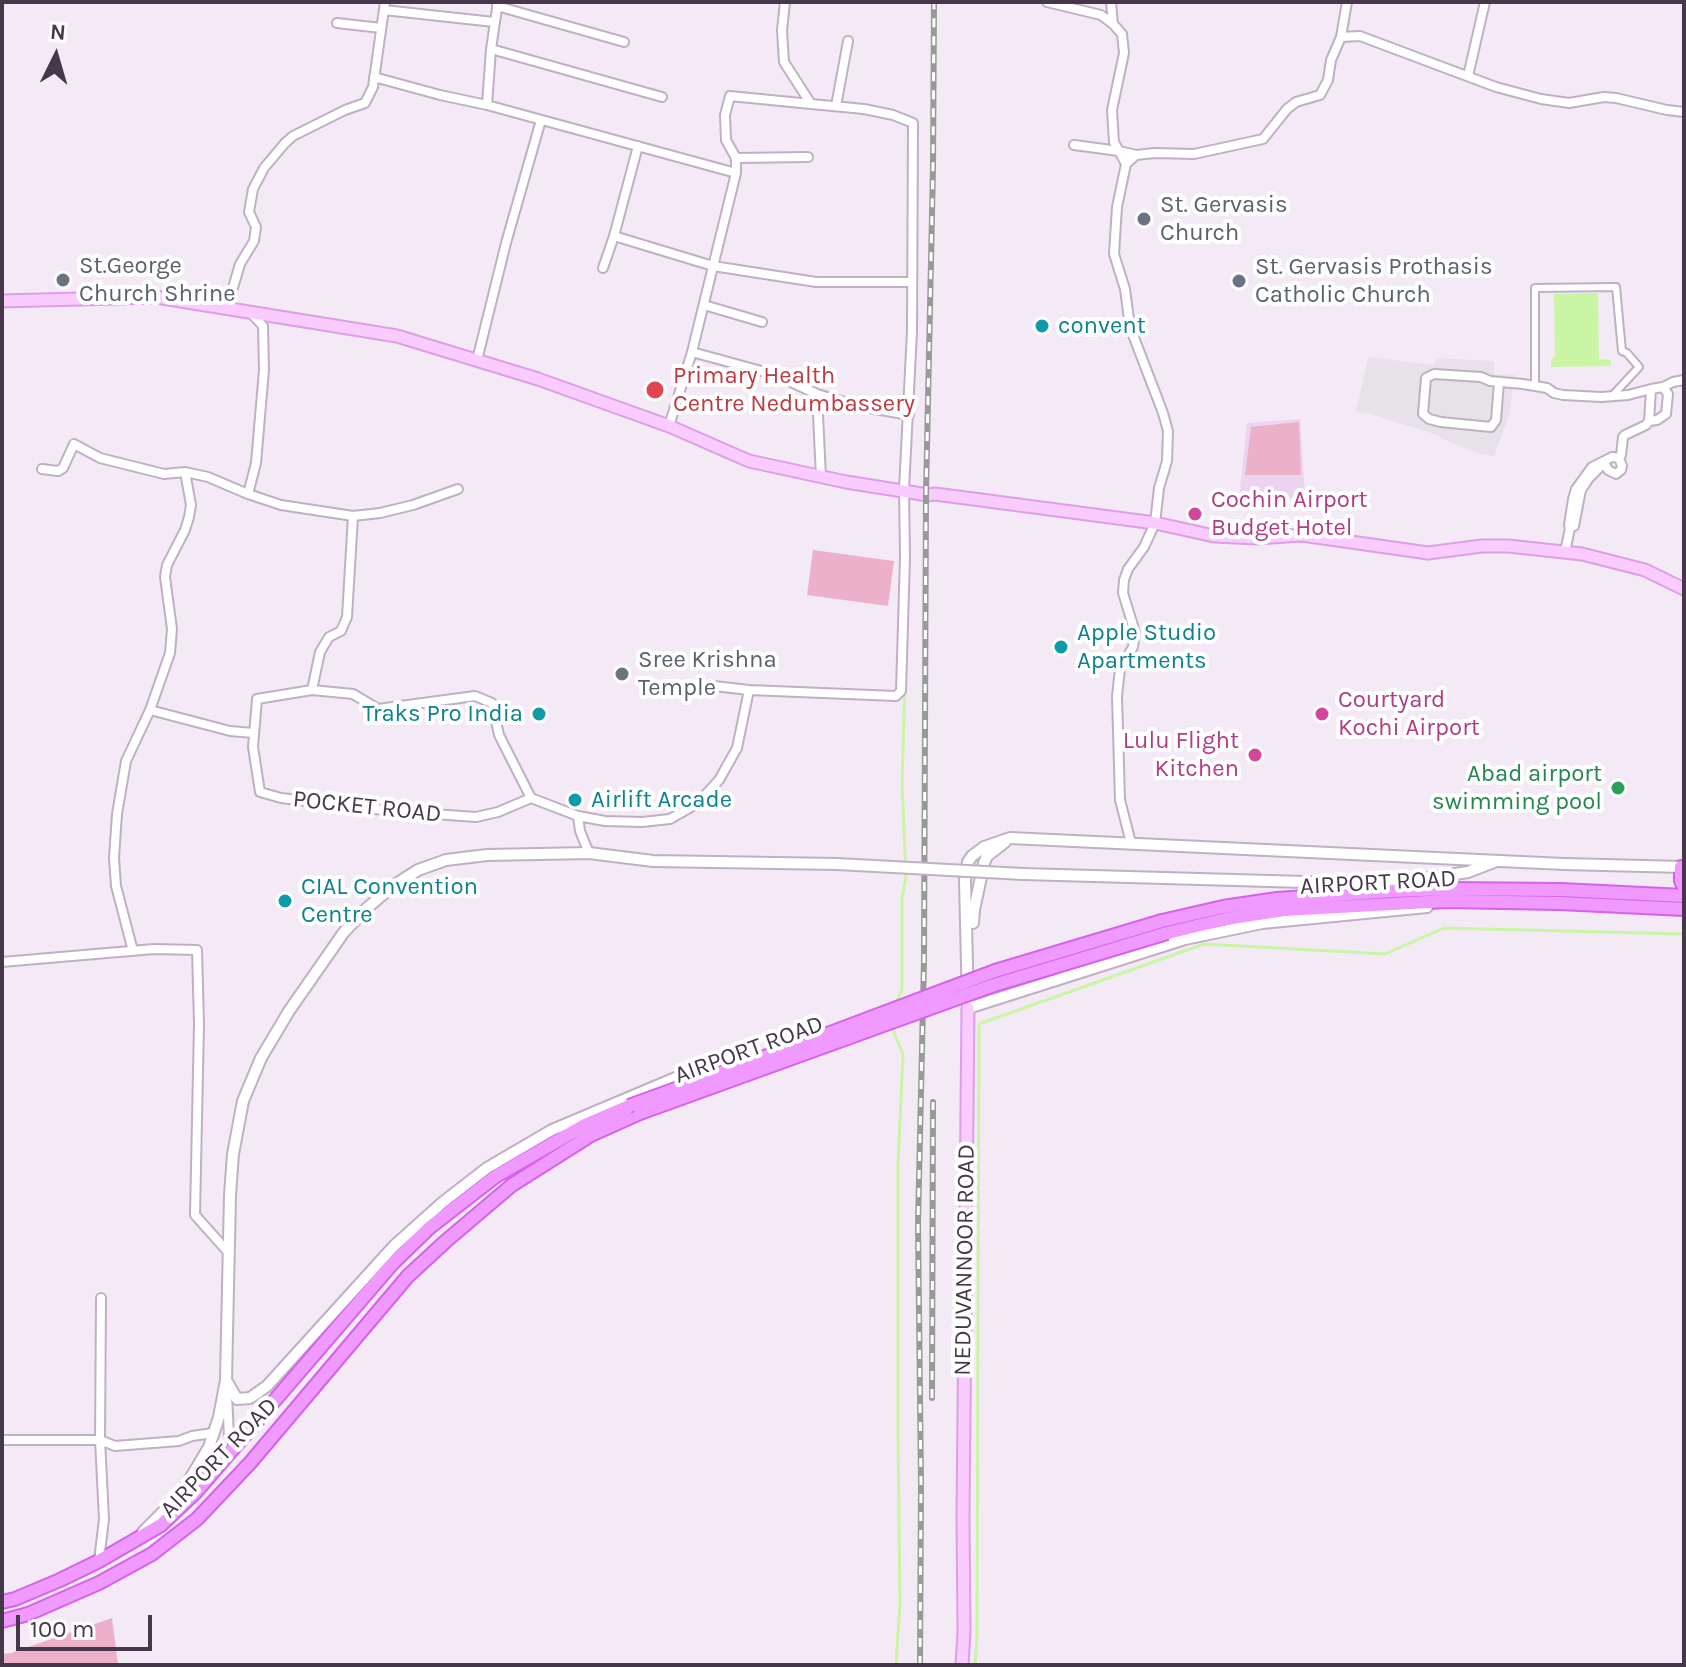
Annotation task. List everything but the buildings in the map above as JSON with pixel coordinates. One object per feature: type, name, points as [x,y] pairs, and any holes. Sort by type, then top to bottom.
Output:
[{"type":"main road","points":[[2,301],[156,297],[397,336],[538,379],[669,426],[749,461],[821,477],[1155,523],[1214,536],[1257,538],[1302,535],[1428,553],[1482,546],[1565,552],[1645,570],[1684,589]]},
{"type":"main road","points":[[1682,867],[1684,887]]},
{"type":"main road","name":"AIRPORT ROAD","points":[[2,1602],[99,1561],[161,1525],[195,1493],[392,1264],[429,1228],[496,1176],[585,1125],[994,985],[1167,933],[1226,919],[1446,889],[1684,896]]},
{"type":"main road","name":"AIRPORT ROAD","points":[[1392,898],[1684,909]]},
{"type":"main road","name":"NEDUVANNOOR ROAD","points":[[962,1665],[968,1008]]},
{"type":"main road","name":"AIRPORT ROAD","points":[[2,1621],[28,1614],[99,1583],[152,1554],[180,1533],[250,1463],[408,1276],[512,1185],[634,1110]]},
{"type":"street","points":[[785,2],[782,30],[784,62],[811,104]]},
{"type":"street","points":[[1047,2],[1101,15],[1122,34],[1124,53],[1112,110],[1114,142],[1126,164]]},
{"type":"street","points":[[1111,2],[1113,24]]},
{"type":"street","points":[[1074,145],[1136,155],[1194,154],[1263,139],[1296,102],[1320,95],[1328,80],[1331,60],[1341,37],[1347,2]]},
{"type":"street","points":[[1468,76],[1485,2]]},
{"type":"street","points":[[487,105],[498,4],[624,42]]},
{"type":"street","points":[[227,308],[240,264],[254,241],[256,227],[249,212],[253,189],[264,168],[293,136],[365,103],[373,87],[384,6],[494,22]]},
{"type":"street","points":[[337,23],[381,28]]},
{"type":"street","points":[[1341,37],[1360,36],[1496,87],[1541,99],[1569,103],[1616,98],[1684,112]]},
{"type":"street","points":[[836,106],[848,41]]},
{"type":"street","points":[[491,49],[662,97]]},
{"type":"street","points":[[374,77],[736,173]]},
{"type":"street","points":[[669,426],[692,352],[736,173],[736,158],[726,140],[725,115],[730,96],[836,106],[893,115],[913,123],[901,691],[896,696],[881,696],[714,686]]},
{"type":"street","points":[[477,360],[541,120]]},
{"type":"street","points":[[603,268],[638,146]]},
{"type":"street","points":[[1131,843],[1120,800],[1117,696],[1120,669],[1136,639],[1123,593],[1124,580],[1155,523],[1159,488],[1167,461],[1168,431],[1130,327],[1125,289],[1114,254],[1117,207],[1126,164],[1136,155]]},
{"type":"street","points":[[736,158],[808,157]]},
{"type":"street","points":[[614,236],[713,266],[816,282],[912,282]]},
{"type":"street","points":[[1535,386],[1535,288],[1616,287],[1622,351],[1639,367],[1613,395]]},
{"type":"street","points":[[704,305],[762,322]]},
{"type":"street","points":[[248,494],[256,463],[264,370],[263,326],[250,312]]},
{"type":"street","points":[[692,352],[776,375],[817,394],[909,415]]},
{"type":"street","points":[[1499,382],[1496,420],[1491,427],[1441,422],[1424,417],[1426,378],[1442,374],[1547,388],[1559,395],[1601,397],[1628,395],[1684,380]]},
{"type":"street","points":[[1649,421],[1666,414],[1668,394],[1663,387]]},
{"type":"street","points":[[1604,462],[1608,470],[1616,474],[1621,470],[1619,458],[1623,437],[1649,421],[1651,389]]},
{"type":"street","points":[[817,394],[821,477]]},
{"type":"street","points":[[42,469],[58,471],[63,468],[74,444],[100,458],[164,474],[185,472],[208,477],[281,505],[353,516],[413,505],[458,489]]},
{"type":"street","points":[[1565,552],[1576,489],[1592,467],[1612,457],[1619,458]]},
{"type":"street","points":[[133,951],[116,886],[117,814],[126,761],[150,710],[170,653],[172,629],[165,577],[167,565],[189,517],[191,505],[185,472]]},
{"type":"street","points":[[353,516],[347,617],[341,631],[329,637],[320,652],[312,690],[353,694],[378,709],[475,696],[492,703],[499,735],[531,798],[578,816],[605,821],[670,819],[698,803],[719,780],[737,748],[749,690]]},
{"type":"street","name":"POCKET ROAD","points":[[312,690],[257,699],[253,733],[254,763],[260,792],[281,798],[427,815],[476,817],[498,812],[531,798]]},
{"type":"street","points":[[150,710],[230,731],[253,733]]},
{"type":"street","points":[[578,816],[589,853]]},
{"type":"street","points":[[983,1002],[974,957],[970,910],[987,856],[1010,838],[1682,867]]},
{"type":"street","name":"NEDUVANNOOR ROAD","points":[[968,1008],[970,910],[965,880],[968,862],[992,843],[1010,838]]},
{"type":"street","points":[[238,1445],[234,1445],[229,1438],[226,1380],[230,1195],[233,1154],[243,1101],[261,1058],[289,1011],[344,932],[393,886],[418,870],[446,860],[487,855],[589,853],[653,861],[837,864],[1023,874],[1353,883],[1408,881],[1468,872],[1500,860]]},
{"type":"street","points":[[968,1008],[1185,939],[1231,929],[1262,923],[1481,901]]},
{"type":"street","points":[[2,962],[133,951],[197,950],[199,1024],[195,1215],[228,1252]]},
{"type":"street","points":[[226,1380],[237,1399],[250,1398],[267,1386],[394,1246],[487,1168],[552,1130],[730,1055]]},
{"type":"street","points":[[99,1561],[104,1519],[100,1440],[101,1298]]},
{"type":"street","points":[[180,1533],[170,1516],[209,1447],[226,1380]]},
{"type":"street","points":[[2,1440],[100,1440],[115,1446],[179,1441],[213,1433]]},
{"type":"street","points":[[134,1541],[181,1494]]},
{"type":"shaded area","points":[[1598,293],[1599,359],[1611,360],[1611,366],[1551,367],[1555,356],[1554,294]]},
{"type":"shaded area","points":[[1368,357],[1435,365],[1436,358],[1494,361],[1494,374],[1515,375],[1509,416],[1494,456],[1477,453],[1434,434],[1356,412]]},
{"type":"shaded area","points":[[1300,419],[1305,498],[1239,499],[1247,423]]},
{"type":"shaded area","points":[[1299,422],[1301,475],[1245,475],[1251,427]]},
{"type":"shaded area","points":[[813,550],[894,561],[888,606],[807,595]]},
{"type":"shaded area","points":[[112,1618],[118,1665],[2,1665],[2,1654]]},
{"type":"waterway","points":[[896,1003],[902,990],[902,898],[906,877],[902,784],[908,573]]},
{"type":"waterway","points":[[975,1665],[979,1024],[1204,944],[1385,954],[1444,928],[1684,934]]},
{"type":"waterway","points":[[894,1027],[903,1054],[898,1165],[900,1603],[896,1665]]},
{"type":"railway","points":[[920,1665],[918,1224],[924,960],[926,493],[934,2]]},
{"type":"railway","points":[[932,1398],[933,1102]]},
{"type":"place","name":"St. Gervasis Church","points":[[1144,219]]},
{"type":"place","name":"St.George Church Shrine","points":[[63,280]]},
{"type":"place","name":"St. Gervasis Prothasis Catholic Church","points":[[1239,281]]},
{"type":"place","name":"convent","points":[[1042,326]]},
{"type":"place","name":"Primary Health Centre Nedumbassery","points":[[655,390]]},
{"type":"place","name":"Cochin Airport Budget Hotel","points":[[1195,514]]},
{"type":"place","name":"Apple Studio Apartments","points":[[1061,647]]},
{"type":"place","name":"Sree Krishna Temple","points":[[622,674]]},
{"type":"place","name":"Traks Pro India","points":[[539,714]]},
{"type":"place","name":"Courtyard Kochi Airport","points":[[1322,714]]},
{"type":"place","name":"Lulu Flight Kitchen","points":[[1255,755]]},
{"type":"place","name":"Abad airport swimming pool","points":[[1618,788]]},
{"type":"place","name":"Airlift Arcade","points":[[575,800]]},
{"type":"place","name":"CIAL Convention Centre","points":[[285,901]]}]
